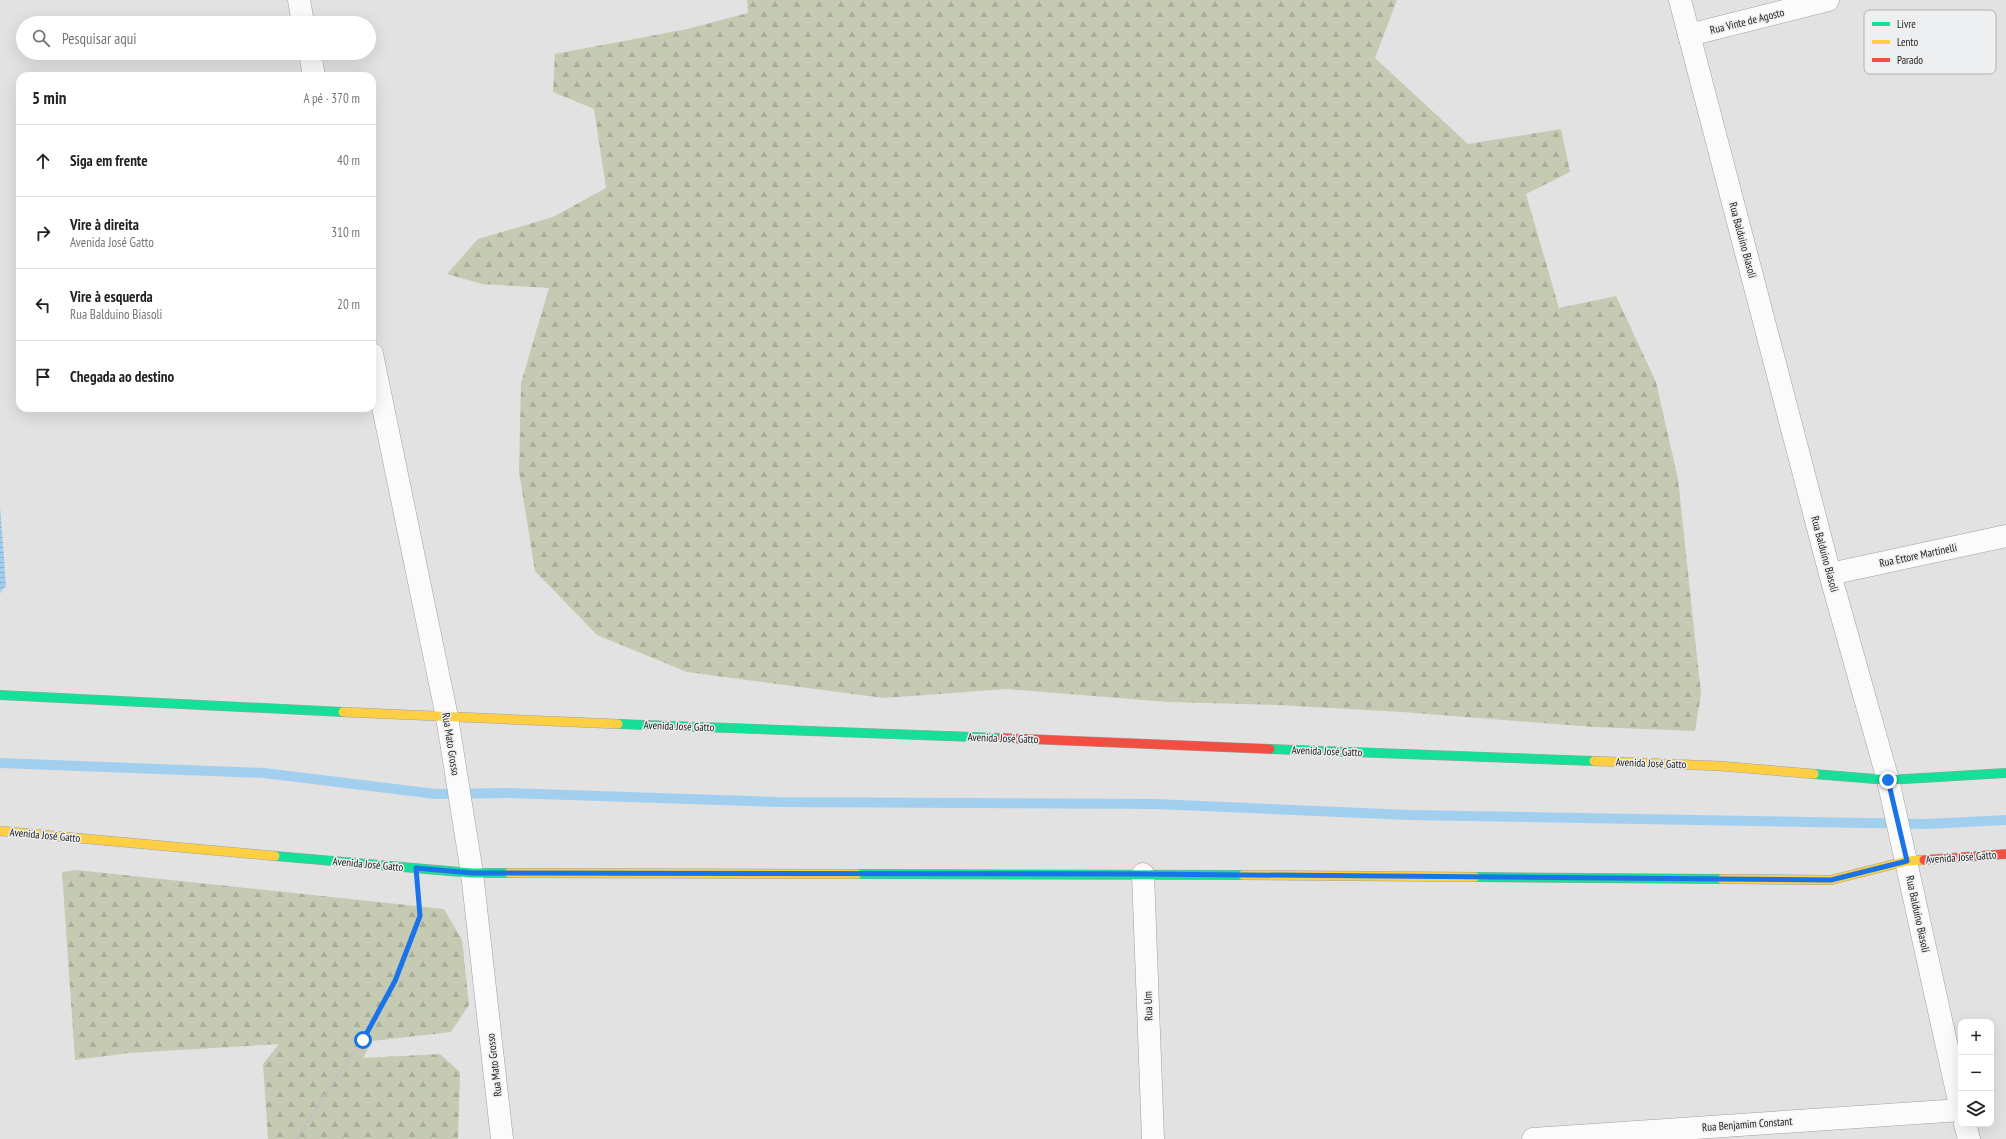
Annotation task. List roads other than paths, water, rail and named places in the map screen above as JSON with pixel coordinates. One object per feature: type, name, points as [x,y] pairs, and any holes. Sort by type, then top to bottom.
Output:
[{"type":"main road","name":"Avenida José Gatto","points":[[0,695],[447,717],[1720,766],[1888,780],[2006,773]]},
{"type":"main road","name":"Avenida José Gatto","points":[[0,831],[472,873],[1142,874],[1831,880],[1907,861],[2006,854]]},
{"type":"street","points":[[299,0],[302,16]]},
{"type":"street","name":"Rua Balduino Biasoli","points":[[1680,0],[1830,574],[1888,780],[1958,1096]]},
{"type":"street","name":"Rua Vinte de Agosto","points":[[1689,35],[1828,0]]},
{"type":"street","points":[[311,60],[313,72]]},
{"type":"street","name":"Rua Mato Grosso","points":[[376,373],[447,717],[472,873],[502,1139]]},
{"type":"street","name":"Rua Ettore Martinelli","points":[[1830,574],[2006,536]]},
{"type":"street","name":"Rua Um","points":[[1142,874],[1153,1139]]},
{"type":"street","name":"Rua Benjamim Constant","points":[[1533,1139],[1958,1110]]},
{"type":"street","points":[[1966,1127],[1969,1139]]},
{"type":"water","points":[[0,506],[6,586],[0,593]]},
{"type":"waterway","points":[[0,763],[264,773],[436,794],[507,793],[776,802],[1155,804],[1408,815],[1926,824],[2006,820]]}]
